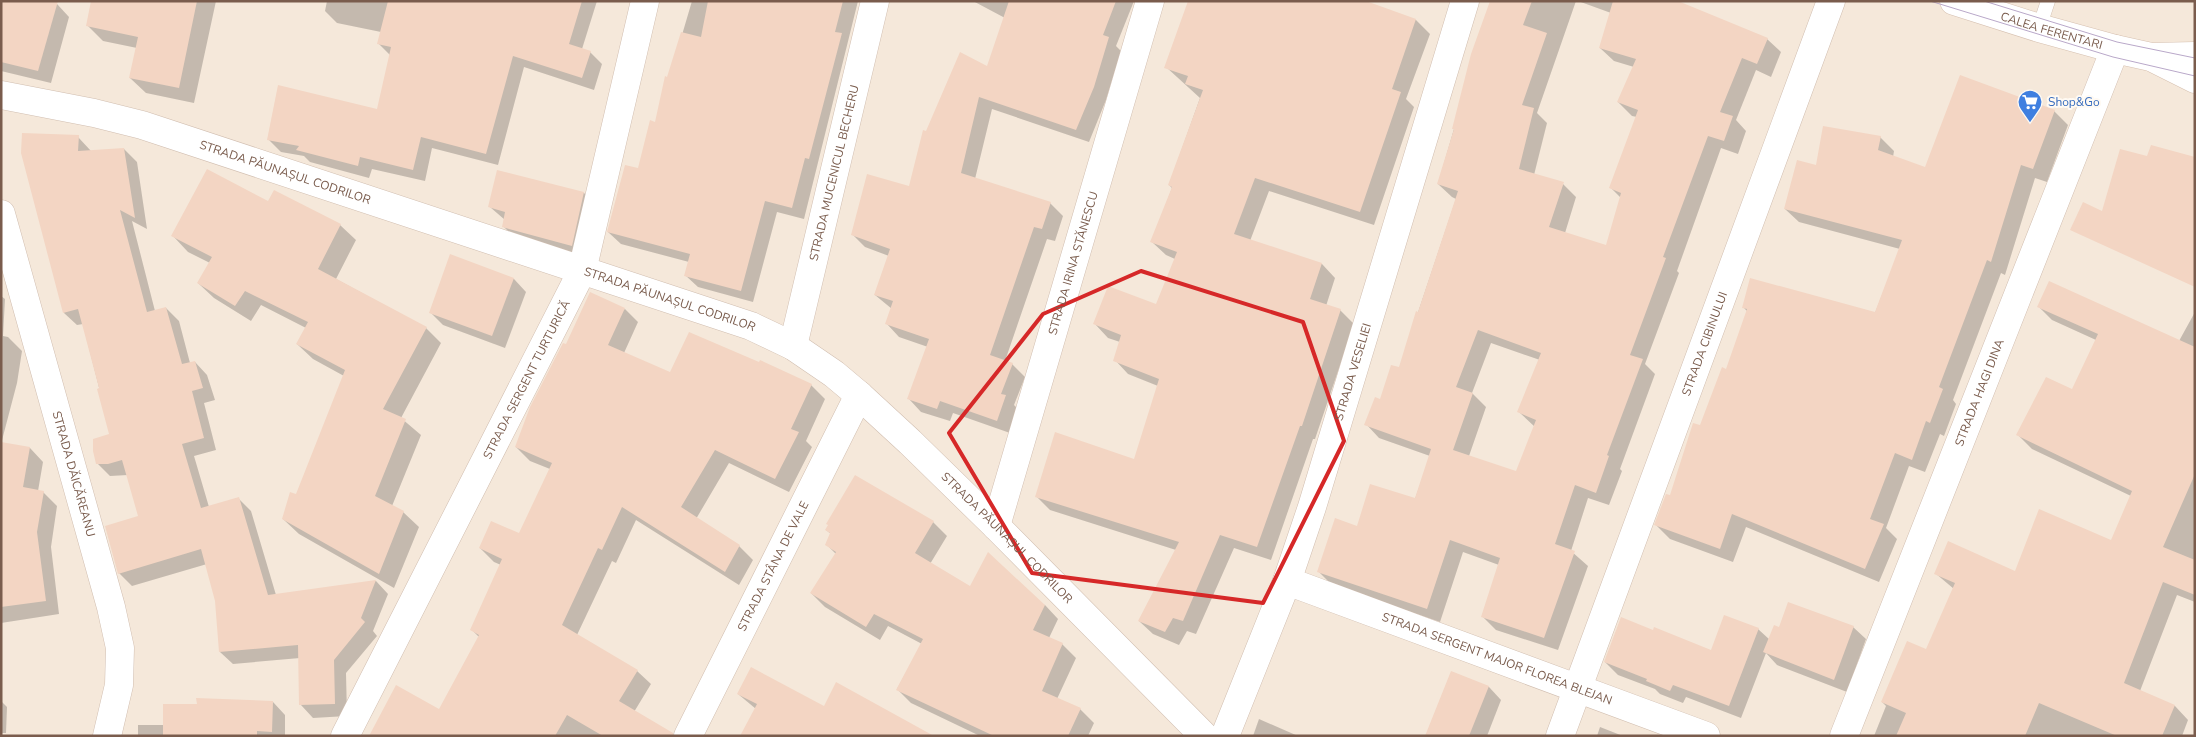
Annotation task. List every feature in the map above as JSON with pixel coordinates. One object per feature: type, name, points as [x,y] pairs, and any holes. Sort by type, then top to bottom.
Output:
[{"type":"street","name":"STRADA SERGENT TURTURICĂ","points":[[345,736],[582,270],[646,1]]},
{"type":"street","name":"STRADA MUCENICUL BECHERU","points":[[793,346],[875,1]]},
{"type":"street","name":"STRADA IRINA STĂNESCU","points":[[996,526],[1150,1]]},
{"type":"street","name":"STRADA VESELIEI","points":[[1225,736],[1287,581],[1318,488],[1465,1]]},
{"type":"street","name":"STRADA CIBINULUI","points":[[1560,736],[1831,1]]},
{"type":"street","name":"CALEA FERENTARI","points":[[1954,1],[2114,49],[2151,57],[2195,56]]},
{"type":"street","name":"STRADA HAGI DINA","points":[[1844,736],[2114,49]]},
{"type":"street","name":"CALEA FERENTARI","points":[[2151,57],[2195,79]]},
{"type":"street","name":"STRADA PĂUNAȘUL CODRILOR","points":[[1,95],[94,113],[142,125],[751,326],[793,346],[821,364],[859,395],[910,442],[1204,736]]},
{"type":"street","name":"STRADA DĂICĂREANU","points":[[1,214],[111,606],[120,648],[119,685],[106,736]]},
{"type":"street","name":"STRADA STÂNA DE VALE","points":[[688,736],[859,395]]},
{"type":"street","name":"STRADA SERGENT MAJOR FLOREA BLEJAN","points":[[1287,581],[1706,736]]},
{"type":"lane","points":[[2039,28],[2048,1]]},
{"type":"highlighted area","points":[[1141,271],[1303,322],[1344,441],[1263,603],[1032,573],[949,433],[1043,314]]},
{"type":"shaded area","points":[[1,1],[2195,1],[2195,736],[1,736]]},
{"type":"building","points":[[1,1],[58,1],[38,71],[1,62]]},
{"type":"building","points":[[91,1],[197,1],[179,88],[129,78],[138,37],[86,26]]},
{"type":"building","points":[[388,1],[582,1],[569,44],[591,51],[582,78],[513,56],[486,154],[421,137],[413,170],[360,157],[358,166],[296,150],[299,146],[267,140],[278,85],[377,109],[391,47],[377,44]]},
{"type":"building","points":[[708,1],[843,1],[835,32],[842,33],[809,159],[805,158],[792,208],[765,201],[741,291],[684,276],[690,254],[607,232],[625,165],[638,168],[650,120],[655,122],[665,76],[667,77],[681,32],[701,37]]},
{"type":"building","points":[[1009,1],[1116,1],[1103,35],[1109,37],[1094,87],[1076,130],[979,97],[961,173],[1051,202],[1042,229],[1034,227],[990,355],[1013,363],[1001,394],[1006,395],[997,421],[940,401],[937,409],[907,399],[929,339],[885,324],[893,301],[874,295],[890,249],[851,235],[867,174],[909,186],[923,130],[926,131],[960,52],[987,66]]},
{"type":"building","points":[[1188,1],[1366,1],[1416,19],[1392,89],[1401,92],[1360,212],[1255,178],[1234,234],[1322,263],[1310,299],[1341,309],[1302,426],[1300,426],[1257,547],[1220,535],[1183,621],[1173,618],[1165,632],[1138,621],[1179,542],[1035,497],[1055,432],[1134,459],[1159,379],[1113,361],[1121,335],[1093,324],[1108,286],[1156,304],[1177,252],[1150,242],[1172,187],[1168,185],[1203,90],[1185,84],[1188,76],[1164,68]]},
{"type":"building","points":[[1490,1],[1532,1],[1523,25],[1547,33],[1522,105],[1534,108],[1519,169],[1564,182],[1549,227],[1606,245],[1621,193],[1609,188],[1638,110],[1617,102],[1636,59],[1599,48],[1613,1],[1678,1],[1768,38],[1757,64],[1742,58],[1720,112],[1733,116],[1724,141],[1708,136],[1663,257],[1666,258],[1630,355],[1643,359],[1607,455],[1609,456],[1596,493],[1575,485],[1555,544],[1575,551],[1544,638],[1481,617],[1500,558],[1450,540],[1427,609],[1317,572],[1335,518],[1357,526],[1370,484],[1415,498],[1431,449],[1364,425],[1375,397],[1380,399],[1391,365],[1399,367],[1416,311],[1418,312],[1458,191],[1437,184],[1454,129],[1452,129],[1471,54]],"holes":[[[1478,330],[1541,353],[1517,412],[1536,420],[1516,471],[1453,450],[1473,393],[1456,387]]]},
{"type":"building","points":[[1960,75],[2055,110],[2033,169],[2021,165],[1991,262],[1987,260],[1939,387],[1943,389],[1930,423],[1926,421],[1912,460],[1895,453],[1870,519],[1884,524],[1865,569],[1732,514],[1720,549],[1654,525],[1666,494],[1670,495],[1693,423],[1700,425],[1722,367],[1726,369],[1747,309],[1742,308],[1750,278],[1875,312],[1902,240],[1784,209],[1797,160],[1816,165],[1823,126],[1881,136],[1878,150],[1925,167]]},
{"type":"building","points":[[22,133],[79,135],[78,151],[124,148],[135,218],[120,210],[147,312],[166,307],[182,364],[195,361],[203,388],[192,391],[204,438],[182,444],[201,508],[239,497],[268,595],[376,580],[361,618],[365,622],[334,660],[335,704],[299,705],[298,645],[219,652],[215,601],[201,549],[118,574],[105,526],[138,516],[122,460],[108,464],[96,464],[93,439],[109,434],[97,389],[99,388],[78,309],[63,313],[21,153]]},
{"type":"building","points":[[2151,145],[2195,157],[2195,287],[2070,230],[2083,202],[2102,211],[2120,149],[2147,156]]},
{"type":"building","points":[[207,169],[268,201],[274,190],[341,224],[318,269],[427,327],[383,409],[406,419],[375,496],[404,511],[379,574],[282,519],[290,492],[296,494],[345,370],[296,344],[308,322],[245,291],[235,306],[197,283],[212,257],[171,236]]},
{"type":"building","points":[[497,170],[584,192],[572,246],[502,227],[505,212],[488,207]]},
{"type":"building","points":[[450,254],[514,278],[492,336],[429,313]]},
{"type":"building","points":[[2049,281],[2195,347],[2195,474],[2163,547],[2195,560],[2195,595],[2163,582],[2124,683],[2175,705],[2162,736],[2117,736],[2039,703],[2025,736],[1896,736],[1906,713],[1881,702],[1907,641],[1926,649],[1955,583],[1934,574],[1948,541],[2015,571],[2039,509],[2111,540],[2132,491],[2016,435],[2046,377],[2072,389],[2098,334],[2037,307]]},
{"type":"building","points":[[590,292],[625,308],[608,345],[670,372],[689,332],[759,362],[760,360],[812,384],[791,429],[799,432],[775,479],[715,450],[681,507],[740,545],[725,572],[622,507],[602,550],[598,548],[562,625],[638,670],[619,701],[673,733],[673,736],[603,736],[567,715],[555,736],[369,736],[396,685],[439,709],[479,635],[470,630],[502,559],[479,548],[491,521],[519,533],[552,463],[515,447],[530,407],[563,343],[566,344]]},
{"type":"building","points":[[1,442],[30,447],[23,487],[44,491],[37,532],[46,601],[1,607]]},
{"type":"building","points":[[855,475],[934,521],[915,553],[970,586],[988,552],[1045,605],[1033,630],[1063,643],[1042,691],[1081,708],[1068,736],[994,736],[896,690],[923,639],[874,614],[866,627],[810,593],[836,552],[825,545],[830,533],[825,530],[828,525],[826,524]]},
{"type":"building","points":[[1788,602],[1854,626],[1834,680],[1763,652],[1774,625],[1779,627]]},
{"type":"building","points":[[1724,615],[1759,628],[1729,706],[1673,685],[1670,691],[1646,681],[1647,679],[1604,662],[1621,617],[1653,630],[1654,627],[1711,650]]},
{"type":"building","points":[[751,667],[824,706],[836,682],[934,736],[740,736],[757,704],[737,694]]},
{"type":"building","points":[[1451,671],[1489,686],[1469,736],[1425,736]]},
{"type":"building","points":[[196,698],[273,701],[272,732],[257,731],[257,736],[163,736],[163,704],[197,704]]},
{"type":"tram line","points":[[1930,1],[2113,57],[2195,76]]},
{"type":"tram line","points":[[1984,1],[2117,42],[2195,58]]},
{"type":"place","name":"Shop&Go","points":[[2030,123]]}]
